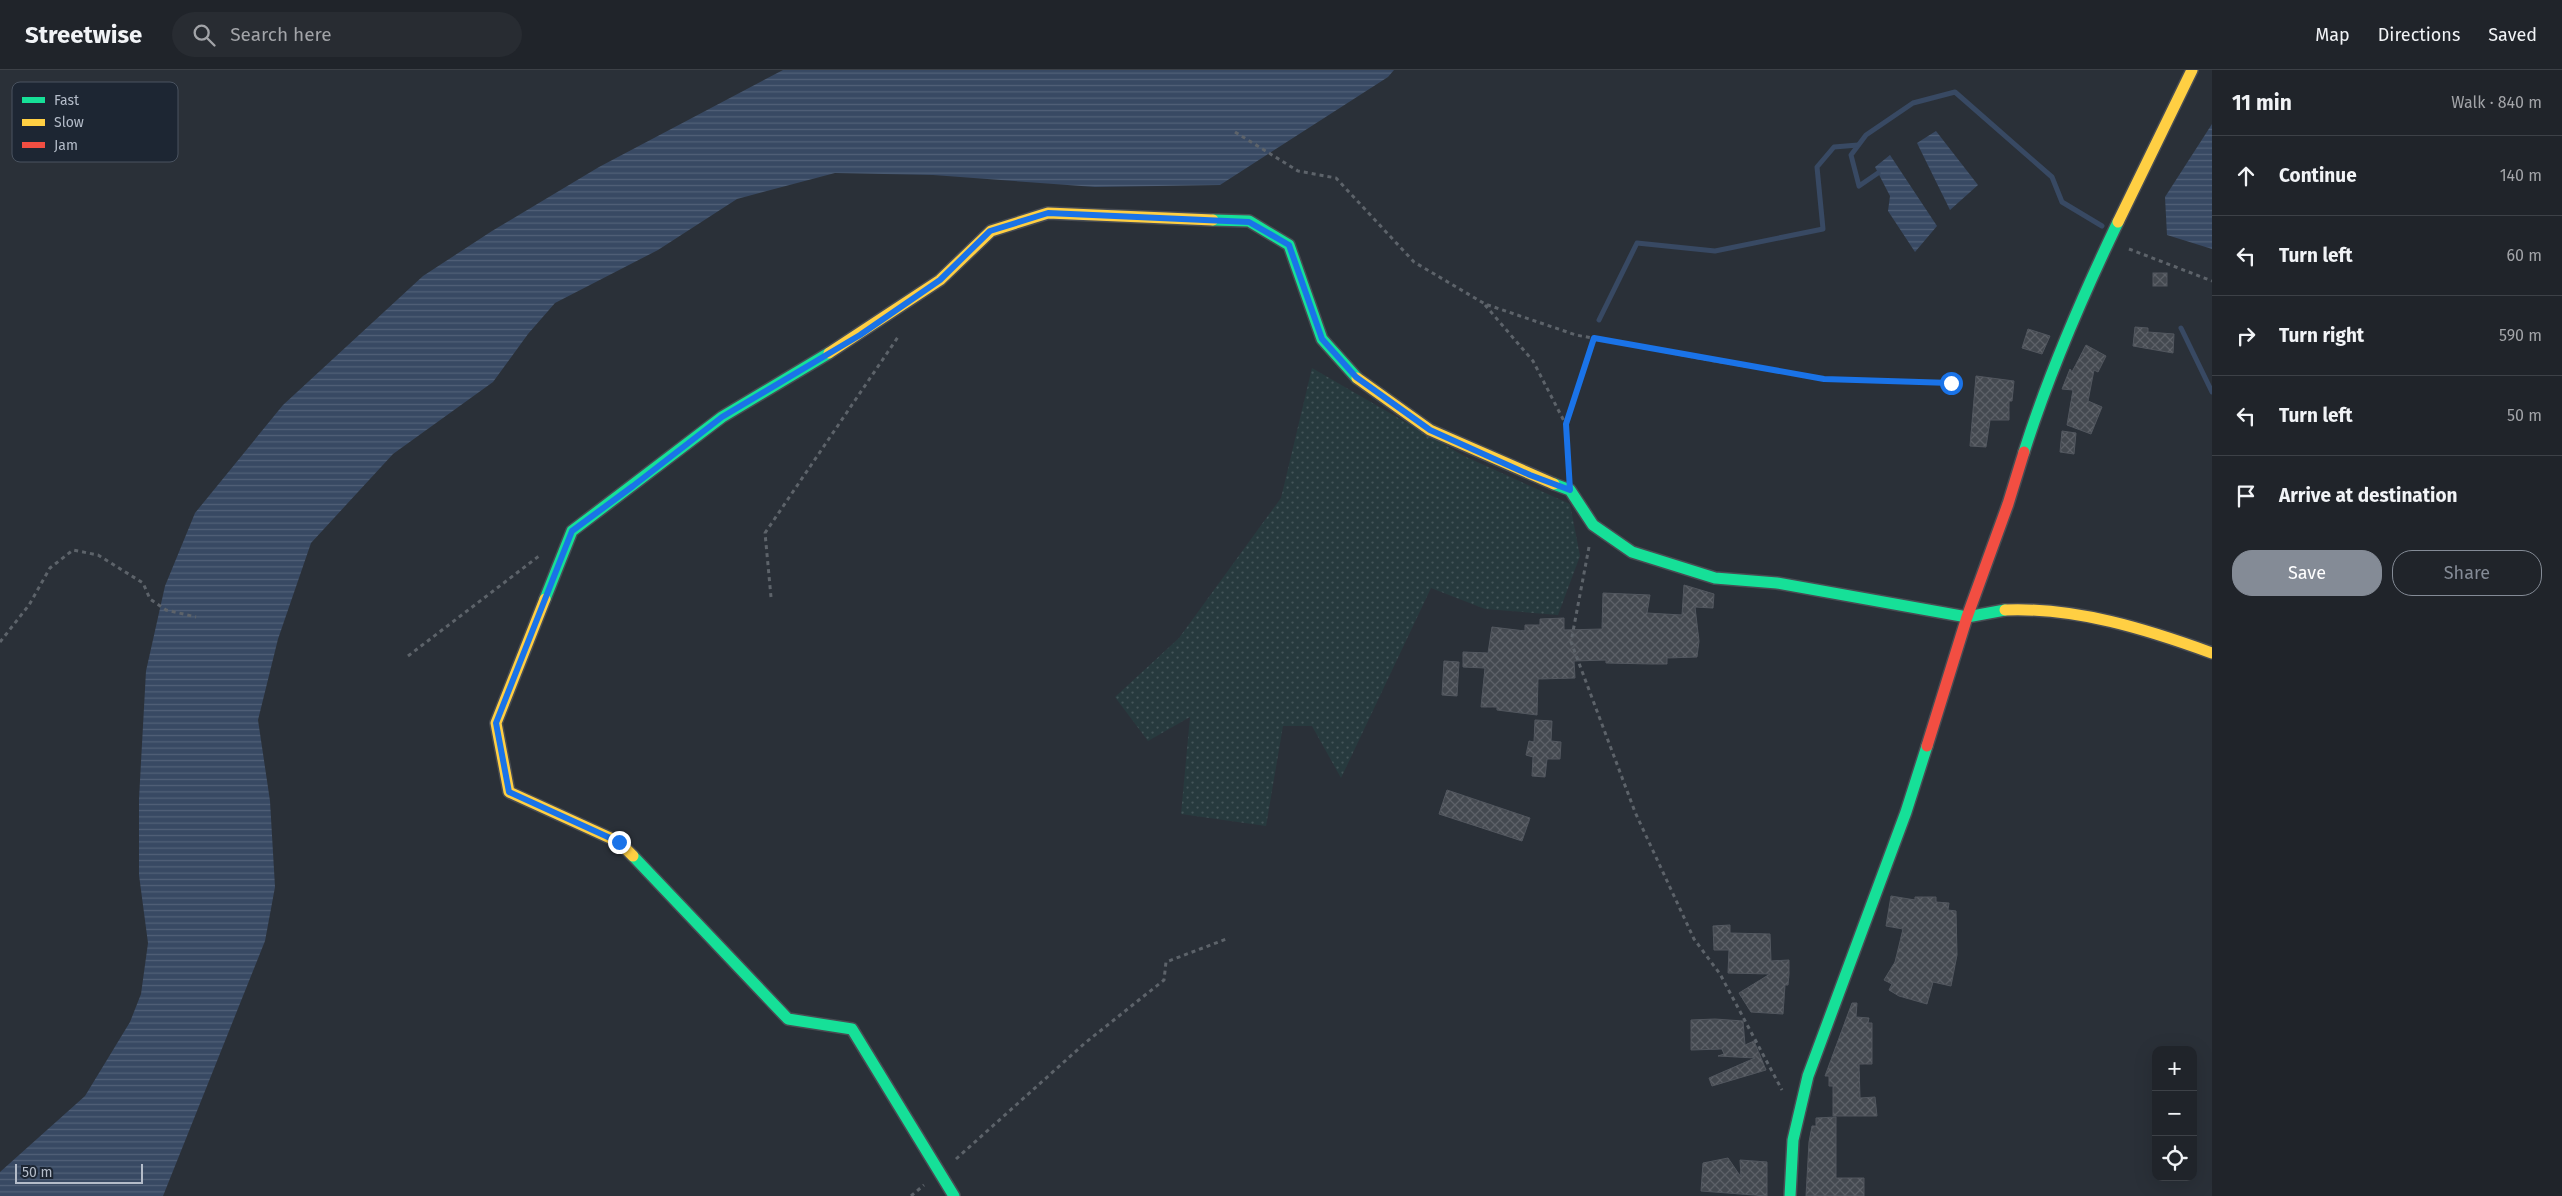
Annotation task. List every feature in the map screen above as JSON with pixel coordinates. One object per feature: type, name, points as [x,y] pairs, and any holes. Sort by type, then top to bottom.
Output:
[{"type":"street","points":[[1790,1196],[1793,1140],[1808,1076],[1906,812],[1967,617],[2008,504],[2040,402],[2086,288],[2192,70]]},
{"type":"street","points":[[954,1196],[852,1029],[788,1019],[619,842],[509,792],[496,723],[572,531],[722,417],[860,335],[940,280],[990,231],[1048,213],[1249,222],[1289,245],[1322,339],[1356,377],[1430,430],[1530,475],[1570,490],[1593,525],[1632,552],[1715,578],[1778,583],[1967,617],[1984,611],[2030,610],[2106,620],[2176,639],[2212,654]]},
{"type":"path","points":[[1235,132],[1298,172],[1336,178],[1414,262],[1485,304],[1576,335],[1824,379],[1951,383]]},
{"type":"path","points":[[2109,241],[2212,281]]},
{"type":"path","points":[[1485,304],[1533,361],[1566,424]]},
{"type":"path","points":[[771,597],[765,533],[901,332]]},
{"type":"path","points":[[1570,490],[1566,424],[1594,338]]},
{"type":"path","points":[[1593,525],[1571,642],[1635,812],[1694,939],[1720,974],[1784,1094]]},
{"type":"path","points":[[0,642],[30,605],[50,568],[73,550],[98,555],[143,583],[150,599],[166,610],[196,617]]},
{"type":"path","points":[[408,656],[540,555]]},
{"type":"path","points":[[940,1173],[1085,1043],[1164,980],[1166,962],[1228,938]]},
{"type":"green space","points":[[1312,368],[1464,456],[1570,504],[1580,556],[1558,615],[1485,609],[1431,588],[1341,778],[1312,726],[1283,726],[1266,826],[1181,814],[1190,717],[1148,741],[1115,697],[1179,638],[1281,498]]},
{"type":"water","points":[[783,70],[1394,70],[1388,77],[1220,185],[1095,187],[933,175],[835,173],[737,199],[658,250],[555,303],[528,334],[493,382],[393,454],[311,543],[278,639],[258,720],[270,801],[275,887],[265,941],[163,1196],[0,1196],[0,1172],[85,1096],[130,1022],[141,994],[148,943],[139,875],[139,799],[146,671],[165,586],[195,513],[283,405],[423,276],[492,231],[599,167]]},
{"type":"water","points":[[2212,124],[2212,249],[2167,235],[2165,197]]},
{"type":"water","points":[[1936,131],[1978,185],[1950,210],[1917,143]]},
{"type":"water","points":[[1890,155],[1937,226],[1915,252],[1888,211],[1890,196],[1875,167]]},
{"type":"building","points":[[2153,273],[2167,273],[2167,286],[2153,286]]},
{"type":"building","points":[[2135,327],[2148,328],[2148,332],[2174,334],[2173,353],[2133,346]]},
{"type":"building","points":[[2028,329],[2050,336],[2042,354],[2022,348]]},
{"type":"building","points":[[2086,345],[2106,356],[2098,372],[2094,370],[2088,401],[2102,407],[2091,434],[2067,425],[2073,390],[2062,389],[2070,369],[2072,372]]},
{"type":"building","points":[[1976,376],[2014,381],[2012,401],[2009,401],[2009,420],[1990,420],[1986,447],[1970,446]]},
{"type":"building","points":[[2062,431],[2076,433],[2074,454],[2060,452]]},
{"type":"building","points":[[1684,585],[1714,594],[1713,608],[1695,607],[1699,641],[1697,657],[1667,658],[1667,664],[1606,663],[1606,660],[1574,661],[1575,678],[1538,679],[1537,715],[1497,710],[1497,707],[1481,707],[1485,668],[1463,667],[1463,652],[1488,653],[1492,627],[1525,631],[1525,625],[1540,625],[1540,619],[1564,618],[1564,630],[1602,629],[1603,593],[1650,595],[1647,613],[1682,615]]},
{"type":"building","points":[[1444,661],[1459,662],[1457,696],[1442,695]]},
{"type":"building","points":[[1535,720],[1552,721],[1551,741],[1561,742],[1560,759],[1547,759],[1545,777],[1532,776],[1533,757],[1526,755],[1529,741],[1534,742]]},
{"type":"building","points":[[1447,790],[1530,818],[1522,841],[1439,814]]},
{"type":"building","points":[[1891,896],[1915,900],[1915,897],[1936,897],[1936,902],[1949,903],[1948,910],[1956,911],[1957,955],[1951,986],[1933,982],[1927,1004],[1899,996],[1889,990],[1892,984],[1884,980],[1895,962],[1903,929],[1886,926]]},
{"type":"building","points":[[1730,925],[1730,933],[1770,934],[1771,961],[1789,960],[1788,985],[1785,985],[1783,1014],[1751,1012],[1739,993],[1770,974],[1728,973],[1729,950],[1714,950],[1713,926]]},
{"type":"building","points":[[1852,1003],[1857,1003],[1856,1017],[1869,1018],[1868,1023],[1872,1023],[1872,1064],[1859,1064],[1860,1098],[1875,1097],[1877,1116],[1833,1116],[1833,1086],[1829,1086],[1829,1076],[1825,1076]]},
{"type":"building","points":[[1691,1020],[1743,1021],[1745,1045],[1754,1041],[1766,1070],[1712,1086],[1709,1078],[1755,1058],[1718,1056],[1724,1054],[1722,1049],[1691,1050]]},
{"type":"building","points":[[1836,1117],[1836,1178],[1864,1178],[1864,1196],[1806,1196],[1809,1142],[1812,1126],[1816,1126],[1816,1118]]},
{"type":"building","points":[[1728,1158],[1741,1177],[1740,1160],[1767,1162],[1767,1196],[1701,1191],[1703,1163]]},
{"type":"waterway","points":[[1878,173],[1859,186],[1851,155],[1866,135],[1913,103],[1955,92],[2052,177],[2062,202],[2102,226]]},
{"type":"waterway","points":[[1599,320],[1637,243],[1715,251],[1823,229],[1817,167],[1834,147],[1858,145]]},
{"type":"waterway","points":[[2181,328],[2212,392]]},
{"type":"traffic: fast","points":[[1213,220],[1249,221],[1289,245],[1322,339],[1357,378]]},
{"type":"traffic: fast","points":[[2024,452],[2044,393],[2067,336],[2118,222]]},
{"type":"traffic: fast","points":[[545,599],[572,531],[722,417],[829,353]]},
{"type":"traffic: fast","points":[[1554,484],[1570,490],[1593,525],[1632,552],[1715,578],[1777,583],[1967,617],[2005,610]]},
{"type":"traffic: fast","points":[[1790,1196],[1793,1140],[1808,1076],[1906,812],[1927,746]]},
{"type":"traffic: fast","points":[[633,856],[788,1019],[852,1029],[954,1196]]},
{"type":"traffic: slow","points":[[2118,222],[2192,70]]},
{"type":"traffic: slow","points":[[829,353],[940,280],[991,231],[1048,213],[1213,220]]},
{"type":"traffic: slow","points":[[1357,378],[1430,430],[1554,484]]},
{"type":"traffic: slow","points":[[545,599],[496,723],[509,792],[619,842],[633,856]]},
{"type":"traffic: slow","points":[[2005,610],[2058,612],[2110,621],[2212,653]]},
{"type":"traffic: jam","points":[[1927,746],[1967,617],[2008,504],[2024,452]]},
{"type":"route","points":[[619,842],[509,792],[496,723],[572,531],[722,417],[860,335],[940,280],[990,231],[1048,213],[1249,222],[1289,245],[1322,339],[1356,377],[1430,430],[1530,475],[1570,490],[1566,424],[1594,338],[1824,379],[1951,383]]}]
